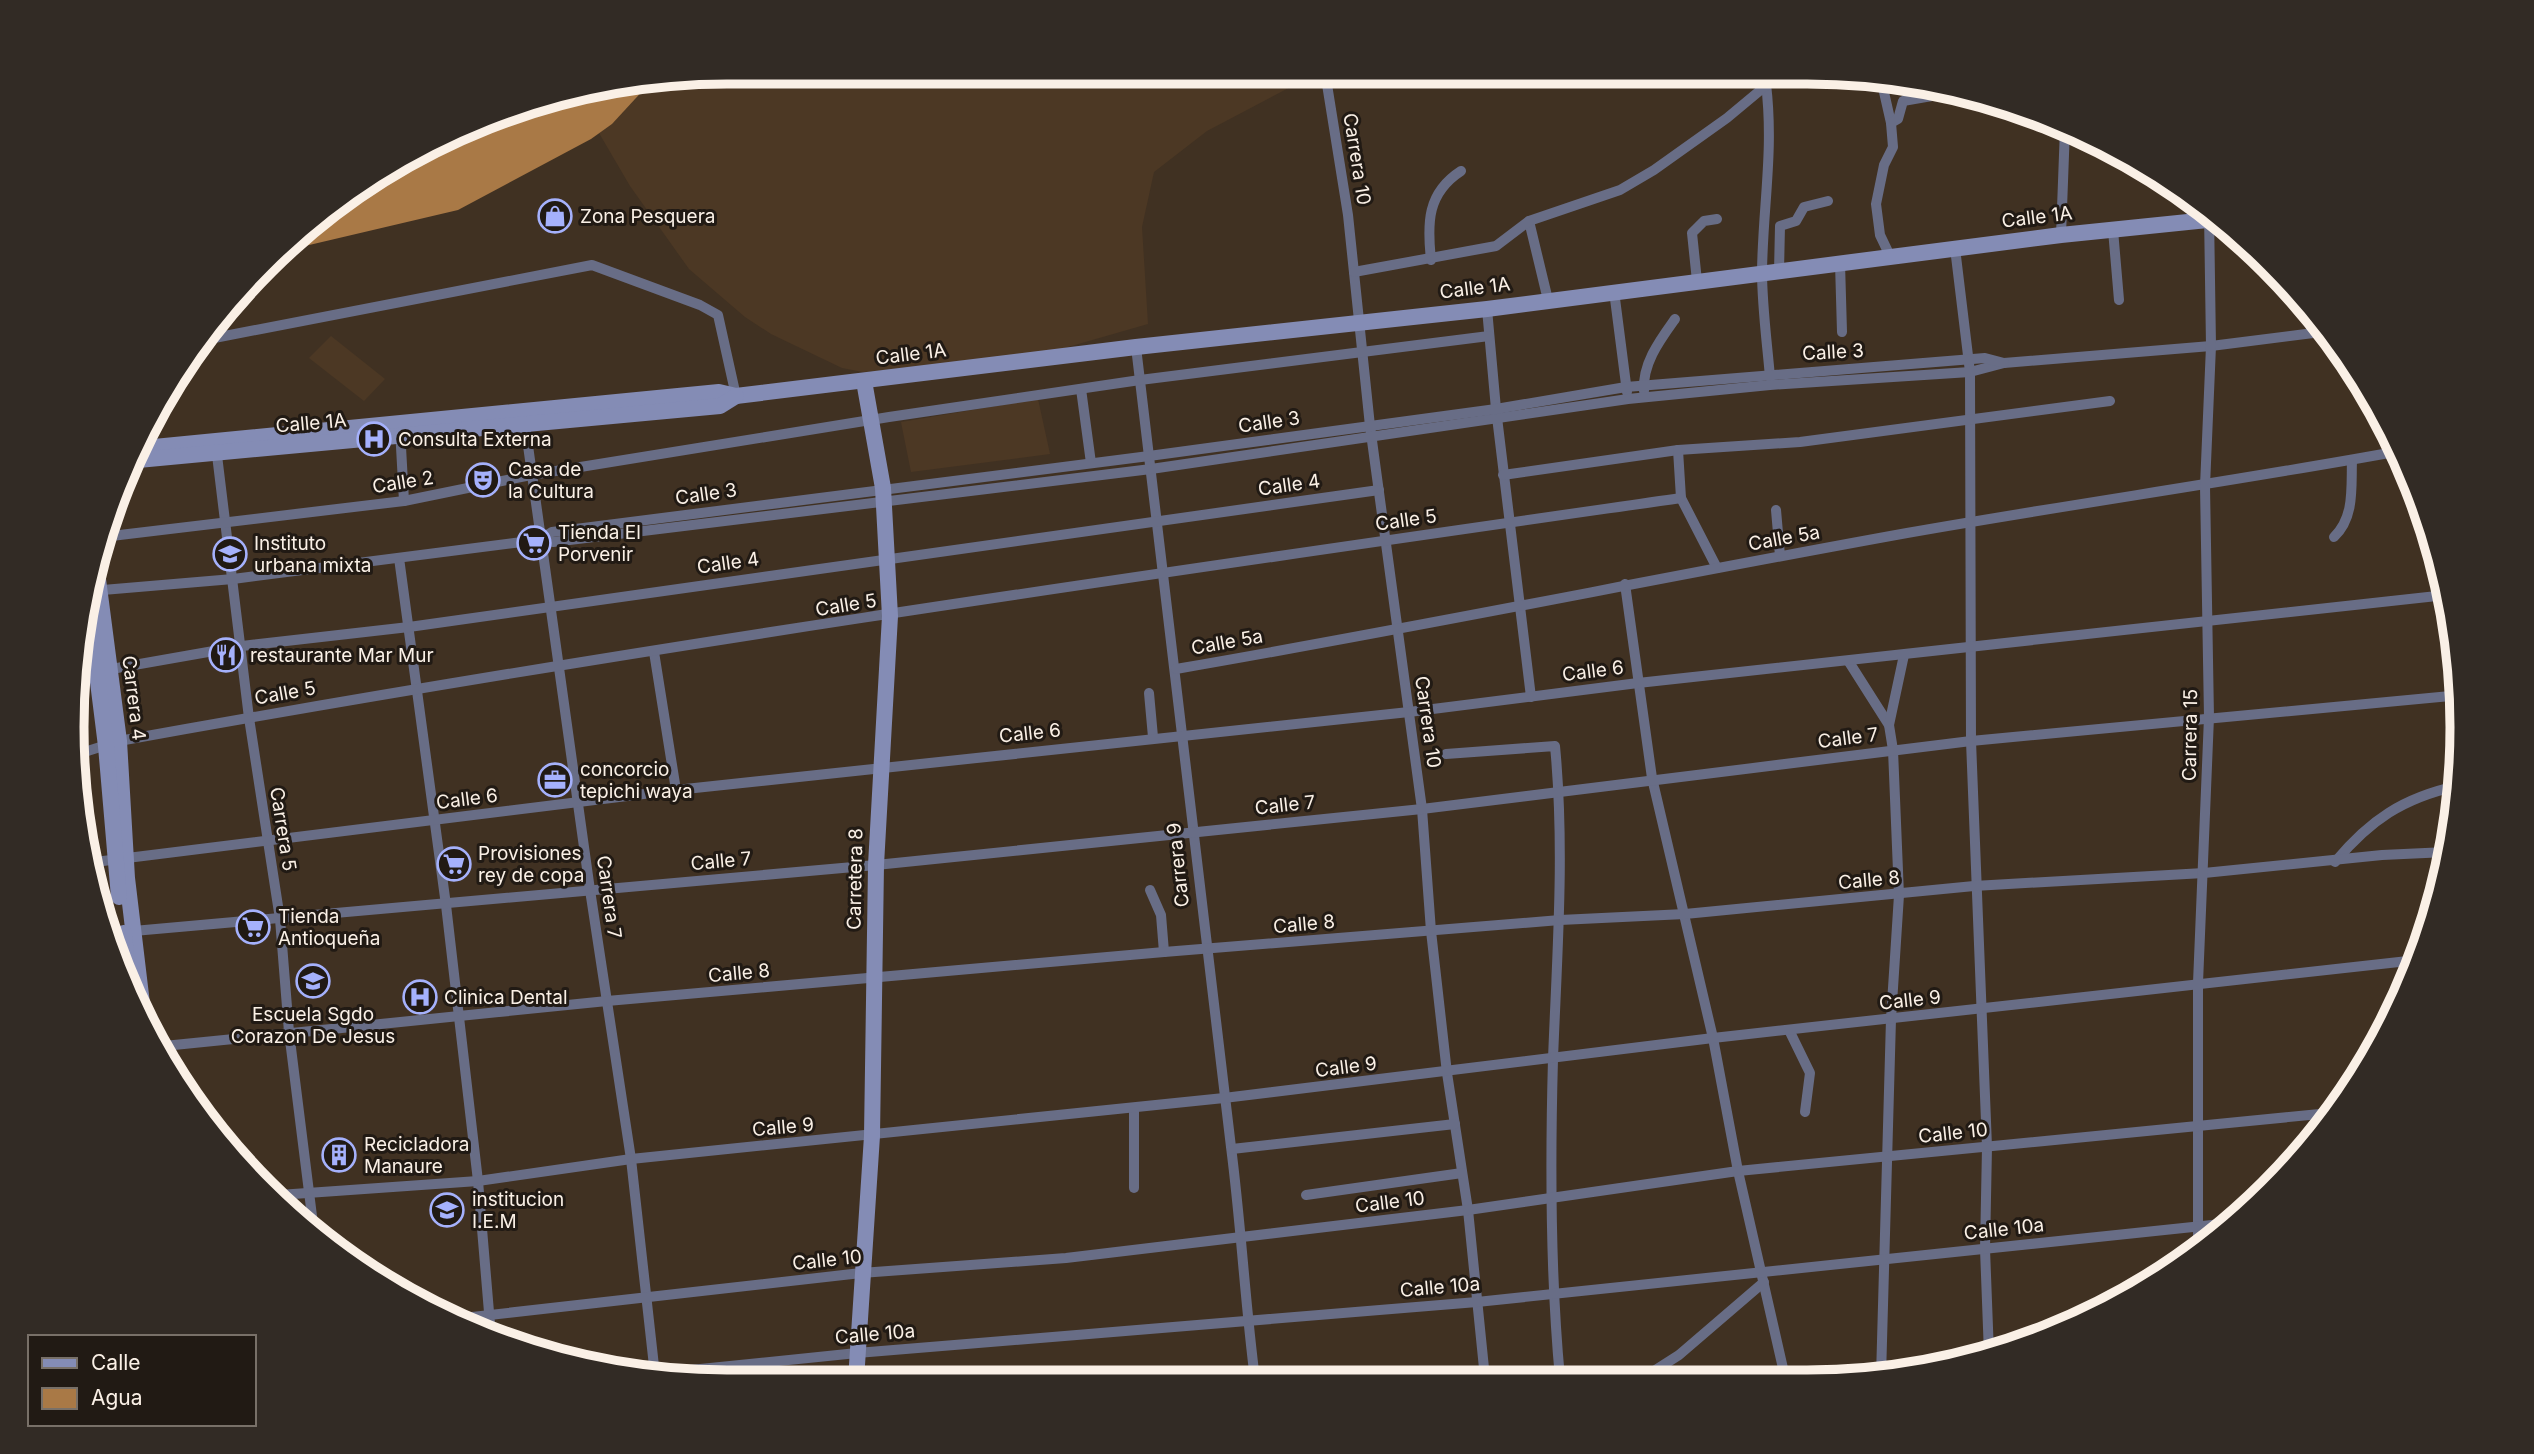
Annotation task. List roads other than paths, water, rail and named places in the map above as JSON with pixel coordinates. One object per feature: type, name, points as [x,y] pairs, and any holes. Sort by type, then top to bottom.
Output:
[{"type":"street","name":"Carrera 10","points":[[1327,84],[1348,215],[1361,351],[1422,809],[1431,931],[1447,1073],[1468,1210],[1484,1370]]},
{"type":"street","points":[[1354,272],[1496,246],[1529,222],[1620,190],[1654,170],[1727,118],[1766,84]]},
{"type":"street","points":[[1766,84],[1771,123],[1771,155],[1762,272],[1770,379]]},
{"type":"street","points":[[1883,89],[1893,146],[1884,165],[1876,204],[1876,220],[1890,256]]},
{"type":"street","points":[[1891,123],[1898,119],[1903,101],[1932,96]]},
{"type":"street","points":[[2061,235],[2065,138]]},
{"type":"street","points":[[1431,260],[1428,233],[1430,210],[1438,191],[1461,171]]},
{"type":"street","points":[[1779,271],[1780,226],[1796,221],[1804,207],[1828,201]]},
{"type":"street","points":[[1697,281],[1692,233],[1704,221],[1717,219]]},
{"type":"street","name":"Calle 1A","points":[[143,459],[216,447],[400,429],[720,406],[736,396],[1358,321],[1488,309],[1762,272],[2200,219]]},
{"type":"street","points":[[1529,222],[1548,300]]},
{"type":"street","name":"Carrera 15","points":[[2198,1237],[2198,983],[2209,717],[2205,486],[2211,346],[2212,228]]},
{"type":"street","points":[[2113,230],[2119,300]]},
{"type":"street","points":[[1955,248],[1970,372],[1971,741],[1987,1147],[1985,1249],[1989,1343]]},
{"type":"street","points":[[1840,263],[1842,332]]},
{"type":"street","points":[[216,338],[593,265],[700,305],[718,315],[736,396]]},
{"type":"street","points":[[1614,291],[1627,393]]},
{"type":"street","points":[[1488,309],[1496,414],[1531,697]]},
{"type":"street","points":[[1644,392],[1657,345],[1675,319]]},
{"type":"street","name":"Calle 3","points":[[1770,379],[1970,372],[2004,363],[2211,346],[2314,333]]},
{"type":"street","name":"Calle 2","points":[[113,536],[404,501],[531,475],[1081,388],[1489,336]]},
{"type":"street","name":"Carrera 9","points":[[1136,347],[1176,669],[1205,949],[1232,1149],[1254,1370]]},
{"type":"street","name":"Calle 3","points":[[884,496],[1091,463],[1371,431],[1627,393],[1969,359],[1985,358],[2004,363]]},
{"type":"street","name":"Carretera 8","points":[[856,1370],[872,1136],[876,865],[890,616],[884,496],[864,381]]},
{"type":"street","points":[[1081,388],[1091,463]]},
{"type":"street","points":[[1503,475],[1678,450],[1800,442],[2110,401]]},
{"type":"street","name":"Carrera 7","points":[[524,418],[590,890],[631,1159],[653,1365]]},
{"type":"street","points":[[400,429],[404,501]]},
{"type":"street","name":"Calle 3","points":[[99,591],[233,579],[399,558],[541,539],[552,532],[1151,469],[1371,431]]},
{"type":"street","name":"Calle 1A","points":[[148,448],[216,447]]},
{"type":"street","name":"Carrera 5","points":[[216,447],[249,718],[280,919],[289,1032],[312,1218]]},
{"type":"street","points":[[1678,450],[1681,498],[1717,568]]},
{"type":"street","name":"Calle 5a","points":[[1176,669],[1398,631],[1625,584],[1969,522],[2205,486],[2389,453]]},
{"type":"street","points":[[2334,537],[2345,527],[2350,506],[2352,460]]},
{"type":"street","name":"Calle 4","points":[[96,670],[242,646],[409,627],[1379,490]]},
{"type":"street","name":"Calle 5","points":[[85,752],[112,743],[418,688],[1164,572],[1681,498]]},
{"type":"street","points":[[1776,510],[1780,556]]},
{"type":"street","points":[[399,558],[446,905],[478,1181],[489,1324]]},
{"type":"street","points":[[1625,584],[1652,778],[1713,1038],[1738,1171],[1783,1370]]},
{"type":"street","name":"Calle 6","points":[[98,861],[676,790],[1153,737],[1409,712],[1638,683],[2437,596]]},
{"type":"street","name":"Carrera 4","points":[[95,607],[96,670]]},
{"type":"street","name":"Carrera 4","points":[[92,632],[96,670],[112,743],[125,952]]},
{"type":"street","points":[[654,652],[676,790]]},
{"type":"street","points":[[1881,1365],[1891,1019],[1899,895],[1893,750],[1889,725],[1904,655]]},
{"type":"street","points":[[1849,662],[1889,725]]},
{"type":"street","points":[[1149,693],[1153,737]]},
{"type":"street","name":"Calle 7","points":[[123,933],[876,865],[1422,809],[1652,778],[1971,741],[2449,696]]},
{"type":"street","points":[[1446,754],[1553,744],[1559,790],[1560,920],[1553,1059],[1551,1196],[1552,1293],[1559,1370]]},
{"type":"street","points":[[2335,862],[2358,834],[2378,818],[2433,791],[2447,788]]},
{"type":"street","name":"Calle 8","points":[[169,1045],[607,1001],[1164,952],[1560,920],[1685,914],[1975,887],[2204,873],[2335,862],[2382,855],[2438,852]]},
{"type":"street","points":[[1150,890],[1161,915],[1164,952]]},
{"type":"street","name":"Carrera 4","points":[[123,933],[133,974]]},
{"type":"street","name":"Calle 9","points":[[286,1195],[478,1181],[631,1159],[1224,1098],[1447,1073],[1713,1038],[2406,961]]},
{"type":"street","points":[[1789,1030],[1810,1073],[1805,1112]]},
{"type":"street","points":[[1134,1108],[1134,1188]]},
{"type":"street","name":"Calle 10","points":[[471,1317],[861,1273],[1066,1258],[1468,1210],[1738,1171],[2320,1114]]},
{"type":"street","points":[[1232,1149],[1455,1124]]},
{"type":"street","points":[[1306,1195],[1462,1172]]},
{"type":"street","name":"Calle 10a","points":[[699,1369],[857,1353],[1763,1276],[1883,1259],[2213,1225]]},
{"type":"street","points":[[1656,1370],[1679,1355],[1763,1276]]},
{"type":"water","points":[[643,90],[612,124],[591,139],[458,210],[299,247],[370,192],[443,150],[520,118],[602,96]]},
{"type":"place","name":"Zona Pesquera","points":[[555,216]]},
{"type":"place","name":"Consulta Externa","points":[[374,439]]},
{"type":"place","name":"Casa de la Cultura","points":[[483,480]]},
{"type":"place","name":"Tienda El Porvenir","points":[[534,543]]},
{"type":"place","name":"Instituto urbana mixta","points":[[230,554]]},
{"type":"place","name":"restaurante Mar Mur","points":[[226,655]]},
{"type":"place","name":"concorcio tepichi waya","points":[[555,780]]},
{"type":"place","name":"Provisiones rey de copa","points":[[454,864]]},
{"type":"place","name":"Tienda Antioqueña","points":[[253,927]]},
{"type":"place","name":"Escuela Sgdo Corazon De Jesus","points":[[313,981]]},
{"type":"place","name":"Clinica Dental","points":[[420,997]]},
{"type":"place","name":"Recicladora Manaure","points":[[339,1155]]},
{"type":"place","name":"institucion I.E.M","points":[[447,1210]]}]
